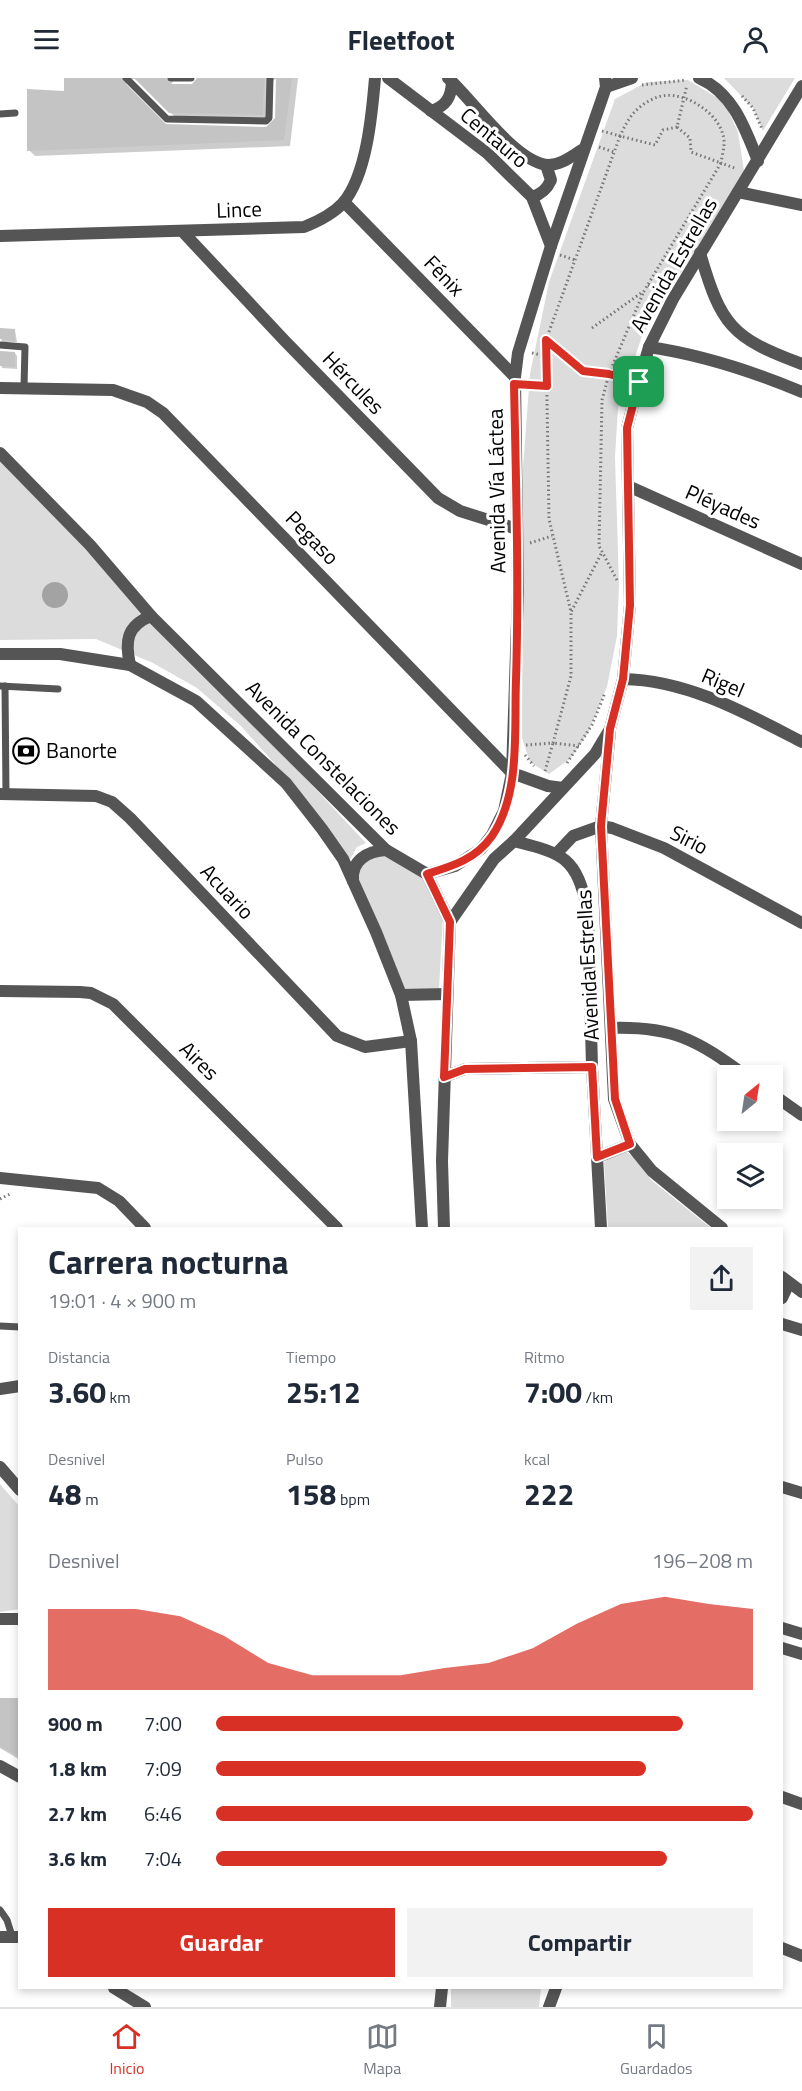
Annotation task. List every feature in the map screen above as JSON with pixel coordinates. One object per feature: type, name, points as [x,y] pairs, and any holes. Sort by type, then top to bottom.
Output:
[{"type":"street","name":"Lince","points":[[0,236],[304,227],[329,216],[344,202],[362,162],[375,78]]},
{"type":"street","name":"Centauro","points":[[388,78],[487,153],[532,197],[556,245]]},
{"type":"street","points":[[699,78],[724,95],[734,107],[758,161]]},
{"type":"street","name":"Centauro","points":[[450,80],[517,148],[546,165],[588,153]]},
{"type":"street","points":[[430,111],[445,105],[451,92],[450,80]]},
{"type":"street","points":[[605,83],[636,82]]},
{"type":"street","name":"Avenida Vía Láctea","points":[[427,874],[455,866],[481,849],[492,835],[504,811],[512,773],[518,591],[514,381],[518,353],[588,153],[605,83]]},
{"type":"street","name":"Avenida Estrellas","points":[[721,1227],[652,1171],[630,1144],[615,1099],[601,826],[610,729],[623,679],[630,605],[627,428],[649,347],[673,299],[802,86]]},
{"type":"street","points":[[532,197],[539,195],[551,180],[546,165]]},
{"type":"street","points":[[738,192],[802,205]]},
{"type":"street","name":"Fénix","points":[[344,202],[514,381]]},
{"type":"street","name":"Hércules","points":[[183,232],[284,340],[438,498],[460,511],[517,529]]},
{"type":"street","points":[[700,253],[713,296],[724,318],[754,345],[802,364]]},
{"type":"street","points":[[649,347],[685,352],[759,374],[802,392]]},
{"type":"street","name":"Pegaso","points":[[0,388],[113,390],[139,398],[163,413],[512,773],[548,786],[563,788]]},
{"type":"street","name":"Avenida Constelaciones","points":[[0,453],[90,545],[151,616],[386,850],[427,874]]},
{"type":"street","name":"Pléyades","points":[[628,486],[802,564]]},
{"type":"street","points":[[130,665],[126,647],[128,634],[137,623],[151,616]]},
{"type":"street","name":"Avenida Constelaciones","points":[[0,654],[60,654],[107,659],[130,665],[196,701],[286,783],[332,844],[354,883],[401,995],[411,1041],[422,1227]]},
{"type":"street","name":"Rigel","points":[[623,679],[649,679],[683,688],[728,705],[802,742]]},
{"type":"street","name":"Avenida Estrellas","points":[[563,788],[595,754],[610,729]]},
{"type":"street","points":[[450,922],[478,878],[563,788]]},
{"type":"street","name":"Acuario","points":[[3,794],[96,796],[112,802],[130,818],[337,1036],[365,1047],[411,1041]]},
{"type":"street","points":[[514,841],[557,853],[573,836],[601,826]]},
{"type":"street","name":"Sirio","points":[[601,826],[664,848],[802,923]]},
{"type":"street","points":[[354,883],[352,872],[365,854],[386,850]]},
{"type":"street","name":"Avenida Estrellas","points":[[557,853],[578,877],[588,911],[592,1067],[601,1227]]},
{"type":"street","points":[[427,874],[450,922],[444,1077],[444,1227]]},
{"type":"street","name":"Aires","points":[[0,991],[91,993],[113,1004],[336,1227]]},
{"type":"street","points":[[401,995],[447,994]]},
{"type":"street","points":[[611,1028],[645,1027],[676,1034],[728,1065]]},
{"type":"street","points":[[444,1077],[465,1069],[592,1067]]},
{"type":"street","points":[[783,1102],[802,1115]]},
{"type":"street","points":[[597,1157],[630,1144]]},
{"type":"street","points":[[0,1178],[87,1185],[98,1188],[120,1201],[144,1227]]},
{"type":"street","points":[[785,1280],[802,1292]]},
{"type":"street","points":[[783,1324],[802,1330]]},
{"type":"street","points":[[0,1389],[18,1386]]},
{"type":"street","points":[[0,1467],[18,1488]]},
{"type":"street","points":[[783,1487],[802,1493]]},
{"type":"street","points":[[0,1619],[18,1619]]},
{"type":"street","points":[[783,1628],[802,1634]]},
{"type":"street","points":[[783,1648],[802,1654]]},
{"type":"street","points":[[0,1766],[18,1777]]},
{"type":"street","points":[[783,1797],[802,1804]]},
{"type":"street","points":[[783,1948],[802,1956]]},
{"type":"street","points":[[116,1989],[145,2007]]},
{"type":"street","points":[[440,2007],[442,1989]]},
{"type":"street","points":[[549,2007],[556,1989]]},
{"type":"lane","points":[[126,78],[167,118],[266,121],[269,118],[270,78]]},
{"type":"lane","points":[[171,78],[191,78]]},
{"type":"lane","points":[[0,114],[15,113]]},
{"type":"lane","points":[[0,345],[25,347],[24,387]]},
{"type":"lane","points":[[3,794],[3,686],[58,689]]},
{"type":"lane","points":[[0,1326],[18,1327]]},
{"type":"lane","points":[[0,1910],[7,1920],[10,1937]]},
{"type":"path","points":[[636,82],[688,80],[677,127]]},
{"type":"path","points":[[737,90],[753,108],[763,131],[768,122]]},
{"type":"path","points":[[522,738],[530,762],[543,773],[549,774],[547,767],[571,676],[571,612],[549,519],[546,340],[614,152],[631,113],[655,97],[684,98],[707,109],[724,136],[721,163],[644,291],[609,374]]},
{"type":"path","points":[[588,153],[597,146],[606,120]]},
{"type":"path","points":[[602,131],[655,144],[663,130],[677,127]]},
{"type":"path","points":[[677,127],[690,138],[691,152],[744,171]]},
{"type":"path","points":[[597,146],[614,152]]},
{"type":"path","points":[[555,263],[556,245]]},
{"type":"path","points":[[592,328],[644,291]]},
{"type":"path","points":[[546,340],[583,371],[609,374],[639,382]]},
{"type":"path","points":[[531,363],[534,343]]},
{"type":"path","points":[[528,397],[530,374]]},
{"type":"path","points":[[514,381],[547,386]]},
{"type":"path","points":[[517,547],[553,536]]},
{"type":"path","points":[[571,612],[602,552]]},
{"type":"path","points":[[565,765],[592,725],[607,687]]},
{"type":"path","points":[[523,745],[553,743],[579,746]]},
{"type":"shaded area","points":[[724,78],[795,78],[763,131],[753,108]]},
{"type":"shaded area","points":[[688,80],[724,102],[738,132],[744,171],[642,336],[618,408],[615,457],[619,584],[617,636],[607,687],[588,733],[571,758],[549,774],[530,762],[522,738],[523,467],[530,374],[549,282],[615,99],[647,82]]},
{"type":"shaded area","points":[[0,460],[87,545],[366,843],[357,847],[348,863],[274,763],[241,726],[197,688],[153,663],[96,639],[0,640]]},
{"type":"shaded area","points":[[55,582],[64,586],[68,595],[64,604],[55,608],[46,604],[42,595],[46,586]]},
{"type":"shaded area","points":[[377,853],[420,874],[443,917],[439,989],[414,991],[402,988],[357,877],[358,868]]},
{"type":"shaded area","points":[[624,1150],[638,1160],[651,1180],[710,1227],[608,1227],[604,1163],[608,1158]]},
{"type":"shaded area","points":[[0,1484],[18,1505],[18,1609],[0,1612]]},
{"type":"shaded area","points":[[451,1989],[541,1989],[539,2007],[451,2007]]},
{"type":"building","points":[[64,78],[120,78],[166,124],[266,127],[275,118],[276,78],[292,78],[284,140],[27,151],[27,89],[64,91]]},
{"type":"building","points":[[134,78],[165,78],[171,84],[192,84],[197,78],[264,78],[263,115],[169,113]]},
{"type":"building","points":[[0,328],[15,329],[15,341],[0,339]]},
{"type":"building","points":[[0,351],[15,352],[15,367],[0,366]]},
{"type":"building","points":[[0,1698],[18,1698],[18,1756],[0,1747]]},
{"type":"place","name":"Banorte","points":[[26,751]]},
{"type":"route","points":[[546,340],[583,371],[609,374],[639,382],[627,428],[630,605],[623,679],[610,729],[601,826],[612,1069],[615,1099],[621,1124],[630,1144],[597,1157],[592,1067],[465,1069],[444,1077],[450,922],[427,874],[455,866],[481,849],[492,835],[504,811],[512,773],[518,591],[514,384],[547,386],[546,340]]}]
